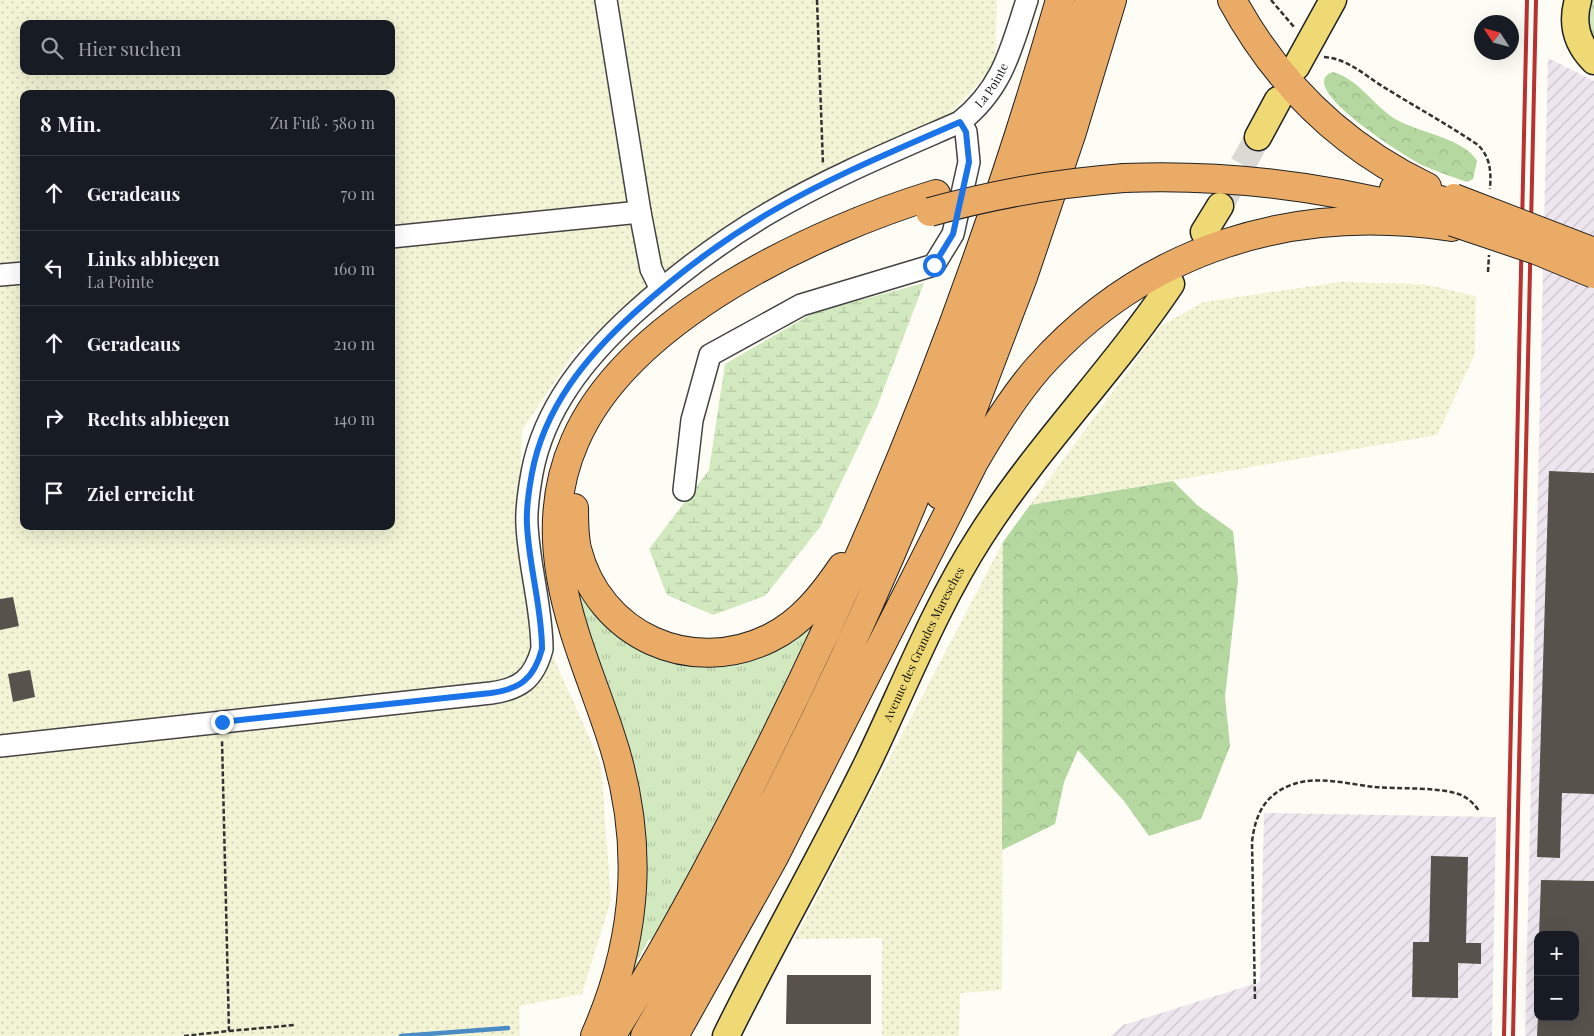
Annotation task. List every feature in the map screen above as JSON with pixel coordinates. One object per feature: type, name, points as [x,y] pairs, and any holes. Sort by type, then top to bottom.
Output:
[{"type":"highway","points":[[611,1036],[700,883],[778,731],[830,621],[900,460],[942,353],[983,239],[1019,133],[1060,0]]},
{"type":"highway","points":[[645,1036],[710,921],[760,827],[824,700],[890,556],[949,414],[984,321],[1035,175],[1089,0]]},
{"type":"highway","points":[[843,719],[939,497],[999,343],[1047,208],[1112,0]]},
{"type":"highway","points":[[1232,0],[1249,31],[1272,64],[1318,114],[1355,144],[1410,179],[1453,213]]},
{"type":"highway","points":[[595,1036],[615,982],[627,939],[632,895],[633,847],[627,802],[618,759],[575,635],[561,577],[558,554],[557,512],[563,475],[574,441],[593,408],[615,379],[642,351],[694,310],[761,267],[809,242],[862,219],[933,203],[979,199],[1127,170],[1296,186],[1453,213],[1594,252]]},
{"type":"highway","points":[[900,460],[850,554],[822,594],[803,616],[793,624],[770,638],[744,648],[720,653],[694,653],[669,648],[637,634],[617,618],[603,602],[585,572],[578,550],[574,531],[575,498],[587,454],[595,436],[615,405],[659,356],[718,312],[758,287],[801,264],[933,203]]},
{"type":"highway","points":[[674,1036],[769,865],[959,490],[996,425],[1012,401],[1037,370],[1093,315],[1139,284],[1176,263],[1219,245],[1252,235],[1303,225],[1341,221],[1391,221],[1453,213]]},
{"type":"highway","points":[[1491,224],[1594,274]]},
{"type":"main road","points":[[1296,67],[1333,0]]},
{"type":"main road","points":[[1578,0],[1575,15],[1576,32],[1583,49],[1594,61]]},
{"type":"main road","points":[[1258,137],[1278,100]]},
{"type":"main road","points":[[1204,232],[1220,206]]},
{"type":"main road","name":"Avenue des Grandes Maresches","points":[[726,1036],[758,971],[836,824],[936,618],[975,546],[1017,483],[1139,330],[1171,284]]},
{"type":"street","points":[[606,0],[640,212],[651,269],[661,288]]},
{"type":"street","name":"La Pointe","points":[[7,746],[512,690],[525,680],[535,668],[542,649],[526,524],[532,473],[539,444],[552,415],[567,388],[586,362],[607,338],[661,288],[741,230],[770,212],[824,184],[960,122],[983,101],[999,77],[1008,59],[1027,0]]},
{"type":"street","points":[[684,490],[692,420],[710,355],[801,305],[934,265],[953,234],[969,162],[966,132],[960,122]]},
{"type":"street","points":[[395,237],[640,212]]},
{"type":"street","points":[[0,275],[20,273]]},
{"type":"path","points":[[818,0],[824,184]]},
{"type":"path","points":[[1271,0],[1320,56],[1339,59],[1351,65],[1381,86],[1478,145],[1487,156],[1490,164],[1491,224],[1488,272]]},
{"type":"path","points":[[222,722],[229,1031]]},
{"type":"path","points":[[1255,999],[1252,842],[1254,824],[1261,809],[1278,791],[1302,781],[1316,780],[1376,787],[1427,790],[1456,793],[1467,798],[1479,811]]},
{"type":"path","points":[[184,1036],[295,1025]]},
{"type":"shaded area","points":[[1548,58],[1594,81],[1594,1036],[1525,1036]]},
{"type":"shaded area","points":[[1264,813],[1496,817],[1492,1036],[1111,1036],[1123,1025],[1260,982]]},
{"type":"green space","points":[[0,0],[997,0],[995,66],[940,125],[720,230],[576,350],[522,430],[519,528],[547,643],[601,764],[611,900],[582,994],[519,1006],[520,1036],[0,1036]]},
{"type":"green space","points":[[1588,0],[1594,0],[1594,43],[1588,28]]},
{"type":"green space","points":[[1333,72],[1359,87],[1397,120],[1452,142],[1471,153],[1477,161],[1473,179],[1467,182],[1424,166],[1357,122],[1327,92],[1324,80]]},
{"type":"green space","points":[[1340,282],[1423,284],[1476,296],[1475,354],[1437,435],[1030,505],[1161,326],[1203,302]]},
{"type":"green space","points":[[924,283],[877,407],[820,527],[765,596],[713,615],[667,595],[649,549],[709,470],[725,364],[815,312]]},
{"type":"green space","points":[[1173,481],[1197,505],[1233,531],[1238,580],[1225,697],[1230,746],[1201,819],[1149,836],[1124,801],[1078,750],[1064,782],[1055,824],[1002,850],[1003,542],[1030,505]]},
{"type":"green space","points":[[1003,542],[1002,990],[960,993],[959,1036],[882,1036],[882,938],[795,939]]},
{"type":"green space","points":[[568,550],[664,654],[810,627],[812,629],[754,755],[654,941],[649,939],[637,961],[642,966],[626,992],[639,909]]},
{"type":"building","points":[[1549,471],[1594,473],[1594,794],[1562,793],[1560,858],[1537,857]]},
{"type":"building","points":[[13,597],[19,626],[0,630],[0,599]]},
{"type":"building","points":[[30,670],[35,697],[13,702],[8,674]]},
{"type":"building","points":[[1431,856],[1468,857],[1466,943],[1481,943],[1481,964],[1458,963],[1458,998],[1412,997],[1413,942],[1429,942]]},
{"type":"building","points":[[1541,880],[1594,881],[1594,1036],[1537,1036],[1538,1021],[1579,1021],[1579,931],[1539,931]]},
{"type":"building","points":[[787,975],[871,975],[871,1024],[786,1024]]},
{"type":"waterway","points":[[401,1036],[508,1028]]},
{"type":"tunnel","points":[[1224,199],[1258,137]]},
{"type":"railway","points":[[1504,1036],[1527,0]]},
{"type":"railway","points":[[1513,1036],[1536,0]]},
{"type":"route","points":[[222,722],[491,693],[512,690],[517,687],[535,668],[542,649],[526,524],[532,473],[539,444],[552,415],[567,388],[586,362],[607,338],[661,288],[741,230],[770,212],[824,184],[960,122],[966,132],[969,162],[953,234],[934,265]]}]
